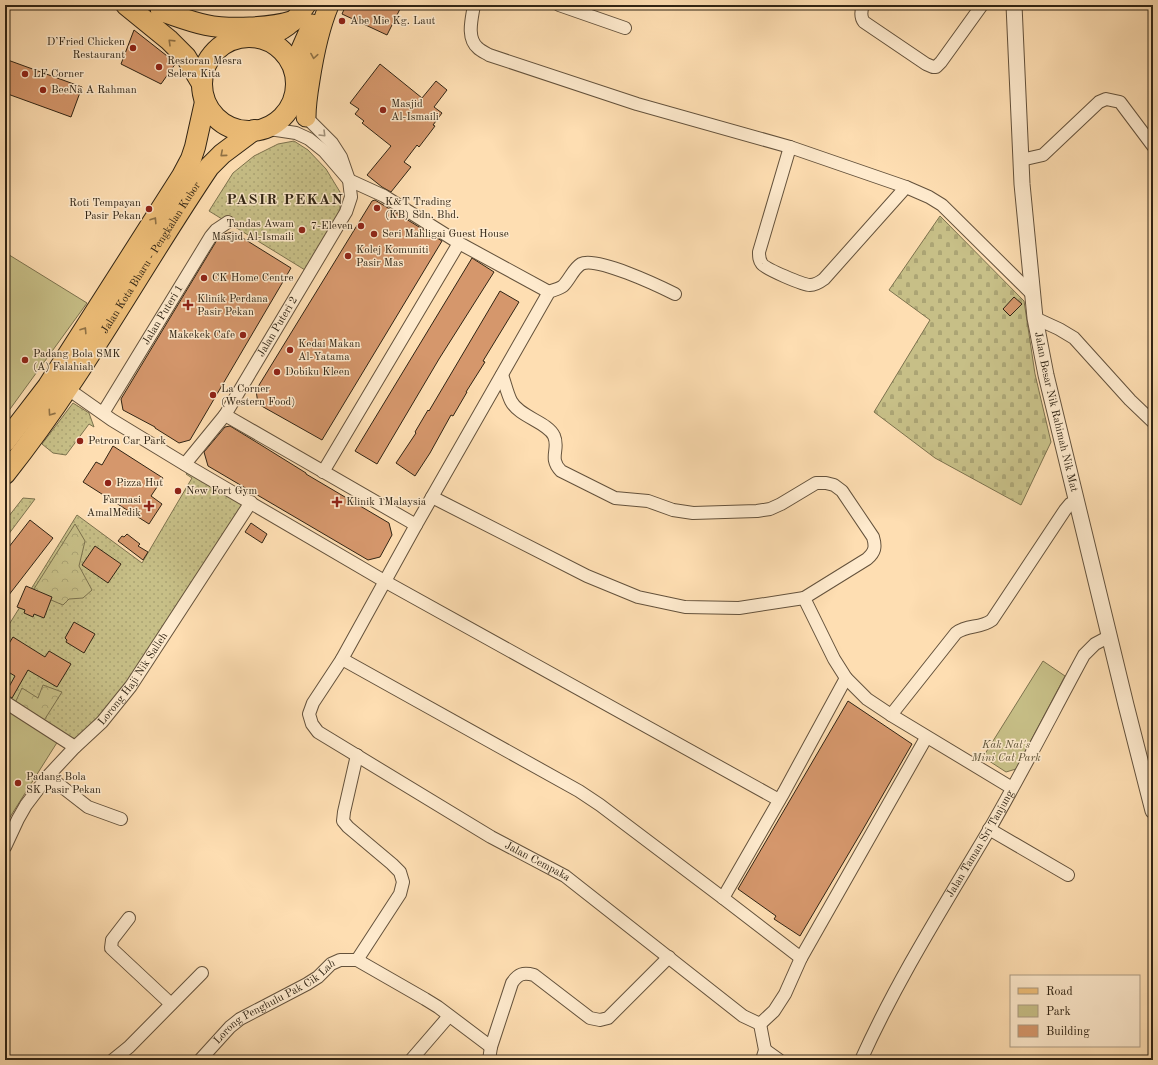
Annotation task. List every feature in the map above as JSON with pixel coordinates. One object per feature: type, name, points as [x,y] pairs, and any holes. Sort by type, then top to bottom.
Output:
[{"type":"highway","points":[[126,5],[169,40],[186,57],[204,93],[210,111],[225,124],[239,130],[259,129],[273,124],[284,114],[292,100],[295,82],[290,62],[283,52],[274,44],[262,38],[251,36],[228,41],[217,49],[209,59],[203,71],[204,93]]},
{"type":"highway","points":[[157,8],[188,31],[209,39],[228,41]]},
{"type":"highway","points":[[157,8],[202,24],[217,27],[264,27],[283,24],[305,9]]},
{"type":"highway","name":"Jalan Kota Bharu - Pengkalan Kubor","points":[[5,442],[48,386],[182,176],[191,159],[195,147],[204,93]]},
{"type":"highway","name":"Jalan Kota Bharu - Pengkalan Kubor","points":[[5,474],[29,444],[68,388],[209,168],[222,154],[259,129]]},
{"type":"main road","points":[[306,117],[315,49],[323,19],[329,5]]},
{"type":"main road","points":[[262,38],[276,34],[305,9]]},
{"type":"main road","points":[[295,82],[301,49],[308,31],[305,9]]},
{"type":"street","points":[[474,5],[470,36],[477,48],[489,55],[619,98],[790,147],[906,187],[929,197],[942,206],[1032,294]]},
{"type":"street","points":[[559,5],[625,28]]},
{"type":"street","points":[[863,5],[861,14],[864,22],[926,64],[936,67],[982,5]]},
{"type":"street","name":"Jalan Besar Nik Rahimah Nik Mat","points":[[1014,5],[1022,184],[1035,318],[1046,375],[1153,811]]},
{"type":"street","points":[[295,82],[306,117]]},
{"type":"street","points":[[1021,160],[1043,155],[1098,102],[1106,99],[1120,102],[1153,146]]},
{"type":"street","name":"Jalan Puteri 2","points":[[185,464],[225,415],[346,212],[351,196],[349,180],[341,158],[332,143],[306,117]]},
{"type":"street","points":[[259,129],[296,133],[310,139],[324,151],[349,180],[384,196],[459,243],[549,292]]},
{"type":"street","points":[[790,147],[759,252],[759,260],[769,269],[803,284],[818,284],[824,279],[906,187]]},
{"type":"street","name":"Jalan Puteri 1","points":[[102,413],[211,236],[216,230],[228,222]]},
{"type":"street","points":[[323,472],[459,243]]},
{"type":"street","points":[[675,294],[638,277],[602,264],[590,262],[582,264],[576,269],[562,287],[549,292],[342,658],[579,791],[600,805],[801,958]]},
{"type":"street","points":[[1035,318],[1074,338],[1130,400],[1153,422]]},
{"type":"street","points":[[432,498],[587,576],[638,597],[685,607],[740,608],[804,598],[868,560],[873,553],[875,545],[873,536],[842,491],[834,485],[826,483],[816,483],[781,504],[770,509],[757,511],[693,514],[674,510],[648,501],[638,499],[623,500],[615,498],[561,471],[556,466],[554,458],[556,442],[554,435],[549,430],[519,411],[511,402],[502,374]]},
{"type":"street","points":[[68,388],[102,413],[185,464],[386,582],[779,800]]},
{"type":"street","points":[[225,415],[416,525]]},
{"type":"street","points":[[891,715],[956,633],[962,628],[982,626],[992,620],[1064,510],[1070,504],[1077,501]]},
{"type":"street","name":"Lorong Haji Nik Salleh","points":[[5,847],[23,809],[48,776],[75,747],[102,722],[132,686],[252,502]]},
{"type":"street","points":[[804,598],[834,658],[846,678],[867,699],[926,738],[1012,788]]},
{"type":"street","name":"Jalan Taman Sri Tanjung","points":[[861,1060],[874,1032],[923,940],[989,829],[1012,788],[1030,748],[1084,655],[1095,644],[1110,636]]},
{"type":"street","name":"Jalan Cempaka","points":[[342,658],[313,703],[309,714],[312,724],[318,732],[491,837],[565,876],[743,1016],[760,1024]]},
{"type":"street","points":[[723,898],[846,678]]},
{"type":"street","points":[[5,702],[75,747]]},
{"type":"street","points":[[779,1060],[764,1055],[760,1024],[774,1011],[785,994],[801,958],[926,738]]},
{"type":"street","points":[[357,755],[343,820],[348,827],[400,872],[403,882],[400,894],[357,960],[425,999],[491,1048]]},
{"type":"street","points":[[48,776],[88,807],[121,819]]},
{"type":"street","points":[[989,829],[1068,875]]},
{"type":"street","points":[[129,918],[112,940],[111,948],[171,1004]]},
{"type":"street","points":[[489,1060],[491,1048],[512,983],[517,976],[525,973],[534,975],[590,1018],[600,1020],[608,1018],[669,957]]},
{"type":"street","name":"Lorong Penghulu Pak Cik Lah","points":[[200,1060],[230,1027],[240,1019],[307,984],[318,977],[331,964],[340,960],[357,960]]},
{"type":"street","points":[[113,1060],[129,1047],[202,973]]},
{"type":"street","points":[[411,1060],[449,1016]]},
{"type":"green space","points":[[294,141],[308,150],[326,169],[340,192],[340,211],[305,270],[209,211],[233,173],[254,156],[278,144]]},
{"type":"green space","points":[[940,216],[1024,301],[1035,374],[1051,442],[1021,505],[935,458],[874,412],[930,320],[889,290]]},
{"type":"green space","name":"Padang Bola SMK (A) Falahiah","points":[[6,253],[87,303],[5,416],[5,255]]},
{"type":"green space","points":[[73,403],[89,413],[94,427],[89,424],[66,455],[53,453],[42,444]]},
{"type":"green space","points":[[191,468],[251,502],[131,686],[75,747],[5,702],[5,631],[77,515],[142,563],[192,478],[186,474]]},
{"type":"green space","points":[[23,498],[35,499],[5,539],[5,521]]},
{"type":"green space","points":[[75,524],[85,541],[79,566],[92,590],[83,598],[69,599],[63,605],[32,592]]},
{"type":"green space","name":"Kak Nat's Mini Cat Park","points":[[1043,661],[1065,676],[1016,769],[1006,772],[983,757]]},
{"type":"green space","points":[[43,685],[62,692],[43,722],[15,703],[22,688],[38,698]]},
{"type":"green space","name":"Padang Bola SK Pasir Pekan","points":[[5,707],[58,741],[5,825]]},
{"type":"building","points":[[346,5],[402,5],[387,35],[342,14]]},
{"type":"building","points":[[134,30],[176,63],[161,84],[121,64]]},
{"type":"building","name":"BeeNa A Rahman","points":[[5,59],[82,87],[71,117],[5,93]]},
{"type":"building","points":[[380,64],[422,98],[436,81],[447,90],[434,107],[442,113],[433,125],[435,126],[419,147],[417,145],[404,162],[411,167],[391,192],[367,175],[391,146],[362,123],[364,121],[355,114],[359,109],[350,103]]},
{"type":"building","points":[[375,200],[442,241],[322,440],[258,404],[256,390],[372,201]]},
{"type":"building","points":[[233,232],[291,268],[190,440],[179,443],[155,427],[123,410],[121,399],[217,240],[224,234]]},
{"type":"building","points":[[472,258],[494,272],[439,359],[377,464],[355,451]]},
{"type":"building","points":[[500,291],[519,302],[483,361],[485,362],[453,416],[451,415],[430,453],[415,476],[396,463],[416,433],[415,432],[428,410],[429,411]]},
{"type":"building","points":[[1014,297],[1022,304],[1010,316],[1003,309]]},
{"type":"building","points":[[230,426],[306,474],[389,523],[392,535],[380,557],[368,560],[208,466],[204,452],[225,427]]},
{"type":"building","points":[[113,446],[163,478],[151,496],[162,504],[149,524],[83,482],[96,462],[102,465]]},
{"type":"building","points":[[30,520],[53,538],[5,600],[5,552]]},
{"type":"building","points":[[251,523],[267,534],[262,543],[245,532]]},
{"type":"building","points":[[127,534],[140,544],[138,546],[148,552],[143,560],[118,541],[122,536],[124,537]]},
{"type":"building","points":[[95,546],[121,564],[108,583],[82,565]]},
{"type":"building","points":[[26,586],[52,597],[44,618],[34,614],[33,617],[24,613],[25,610],[17,607]]},
{"type":"building","points":[[74,622],[95,634],[84,653],[66,642],[67,640],[65,638]]},
{"type":"building","points":[[13,637],[45,657],[49,651],[71,664],[57,687],[28,670],[12,698],[5,694],[15,676],[5,670],[5,650]]},
{"type":"building","points":[[848,701],[912,744],[800,936],[774,919],[776,916],[738,889]]},
{"type":"place","name":"Abe Mie Kg. Laut","points":[[342,21]]},
{"type":"place","name":"D’Fried Chicken Restaurant","points":[[133,48]]},
{"type":"place","name":"Restoran Mesra Selera Kita","points":[[159,67]]},
{"type":"place","name":"LF Corner","points":[[25,74]]},
{"type":"place","name":"BeeNa A Rahman","points":[[43,90]]},
{"type":"place","name":"Masjid Al-Ismaili","points":[[383,110]]},
{"type":"place","name":"K&T Trading (KB) Sdn. Bhd.","points":[[377,208]]},
{"type":"place","name":"Roti Tempayan Pasir Pekan","points":[[149,209]]},
{"type":"place","name":"7-Eleven","points":[[361,226]]},
{"type":"place","name":"Tandas Awam Masjid Al-Ismaili","points":[[302,230]]},
{"type":"place","name":"Seri Mahligai Guest House","points":[[374,234]]},
{"type":"place","name":"Kolej Komuniti Pasir Mas","points":[[348,256]]},
{"type":"place","name":"CK Home Centre","points":[[204,278]]},
{"type":"place","name":"Klinik Perdana Pasir Pekan","points":[[188,305]]},
{"type":"place","name":"Makekek Cafe","points":[[243,335]]},
{"type":"place","name":"Kedai Makan Al-Yatama","points":[[290,350]]},
{"type":"place","name":"Padang Bola SMK (A) Falahiah","points":[[25,360]]},
{"type":"place","name":"Dobiku Kleen","points":[[277,372]]},
{"type":"place","name":"La Corner (Western Food)","points":[[213,395]]},
{"type":"place","name":"Petron Car Park","points":[[80,441]]},
{"type":"place","name":"Pizza Hut","points":[[108,483]]},
{"type":"place","name":"New Fort Gym","points":[[178,491]]},
{"type":"place","name":"Klinik 1Malaysia","points":[[337,502]]},
{"type":"place","name":"Farmasi AmalMedik","points":[[149,506]]},
{"type":"place","name":"Padang Bola SK Pasir Pekan","points":[[18,783]]},
{"type":"district","name":"PASIR PEKAN","points":[[285,200]]}]
